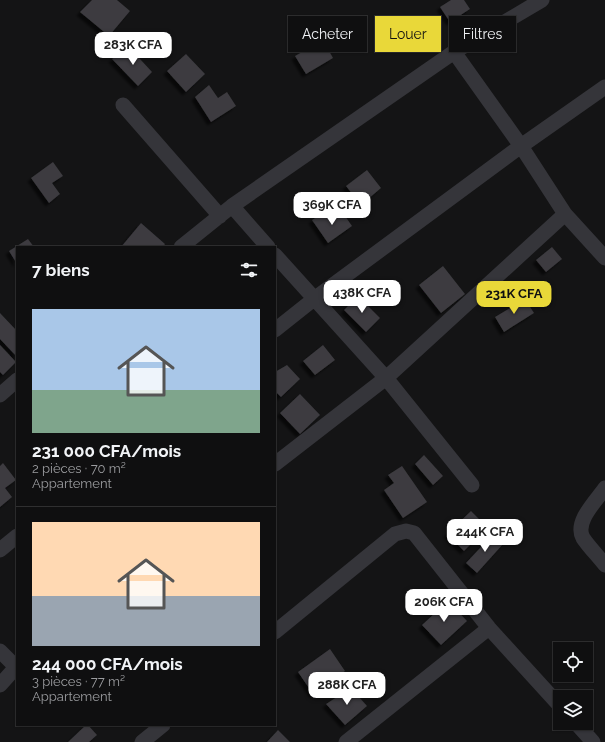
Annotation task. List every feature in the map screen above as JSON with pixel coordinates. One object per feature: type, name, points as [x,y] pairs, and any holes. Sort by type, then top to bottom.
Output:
[{"type":"street","points":[[515,16],[542,0]]},
{"type":"street","points":[[182,246],[232,206],[454,52],[521,146],[565,214],[605,258]]},
{"type":"street","points":[[276,329],[314,299],[521,146],[605,87]]},
{"type":"street","points":[[123,105],[220,216]]},
{"type":"street","points":[[232,206],[267,246]]},
{"type":"street","points":[[276,463],[386,378],[565,214]]},
{"type":"street","points":[[276,256],[386,378],[472,485]]},
{"type":"street","points":[[0,395],[16,381]]},
{"type":"street","points":[[605,488],[582,520],[580,527],[582,536],[605,565]]},
{"type":"street","points":[[276,631],[395,534],[406,531],[414,533],[489,628],[553,698]]},
{"type":"street","points":[[0,550],[16,537]]},
{"type":"street","points":[[346,742],[489,628]]},
{"type":"street","points":[[0,650],[16,667],[0,684]]},
{"type":"street","points":[[142,742],[162,726]]},
{"type":"street","points":[[582,730],[593,742]]},
{"type":"street","points":[[601,742],[605,737]]},
{"type":"building","points":[[92,0],[117,0],[130,11],[109,36],[80,12]]},
{"type":"building","points":[[451,0],[464,0],[470,9],[459,16],[449,16],[449,20],[440,7]]},
{"type":"building","points":[[129,47],[152,72],[138,86],[112,59]]},
{"type":"building","points":[[302,52],[330,52],[333,58],[306,74],[295,56]]},
{"type":"building","points":[[186,54],[205,74],[186,92],[167,71]]},
{"type":"building","points":[[209,85],[218,98],[227,92],[236,106],[211,122],[195,97]]},
{"type":"building","points":[[53,162],[63,176],[52,183],[60,194],[49,203],[31,178]]},
{"type":"building","points":[[367,170],[381,188],[361,205],[346,186]]},
{"type":"building","points":[[326,211],[333,221],[343,213],[352,226],[328,243],[312,220]]},
{"type":"building","points":[[141,223],[165,244],[164,246],[122,246]]},
{"type":"building","points":[[28,239],[33,246],[17,246]]},
{"type":"building","points":[[16,247],[16,262],[9,251]]},
{"type":"building","points":[[552,247],[562,259],[546,272],[536,260]]},
{"type":"building","points":[[443,266],[465,294],[441,313],[419,285]]},
{"type":"building","points":[[358,296],[380,318],[366,332],[344,310]]},
{"type":"building","points":[[525,299],[534,313],[504,332],[495,317]]},
{"type":"building","points":[[0,313],[16,330],[16,356],[0,339]]},
{"type":"building","points":[[0,345],[16,362],[3,375],[0,372]]},
{"type":"building","points":[[323,345],[335,360],[315,375],[303,361]]},
{"type":"building","points":[[287,365],[300,379],[281,397],[276,392],[276,371]]},
{"type":"building","points":[[300,394],[320,415],[300,434],[280,413]]},
{"type":"building","points":[[424,455],[443,476],[433,485],[415,464]]},
{"type":"building","points":[[3,463],[16,480],[5,488],[12,497],[0,507],[0,466]]},
{"type":"building","points":[[402,466],[427,502],[403,518],[384,490],[394,483],[388,475]]},
{"type":"building","points":[[471,511],[484,524],[477,531],[480,535],[464,551],[447,534]]},
{"type":"building","points":[[494,533],[504,543],[477,573],[466,563]]},
{"type":"building","points":[[448,601],[467,621],[441,645],[422,625]]},
{"type":"building","points":[[330,649],[345,671],[313,694],[298,672]]},
{"type":"building","points":[[351,688],[367,706],[345,725],[326,704]]},
{"type":"building","points":[[85,726],[89,726],[97,735],[89,742],[68,742]]},
{"type":"building","points":[[278,730],[290,742],[267,742]]}]
